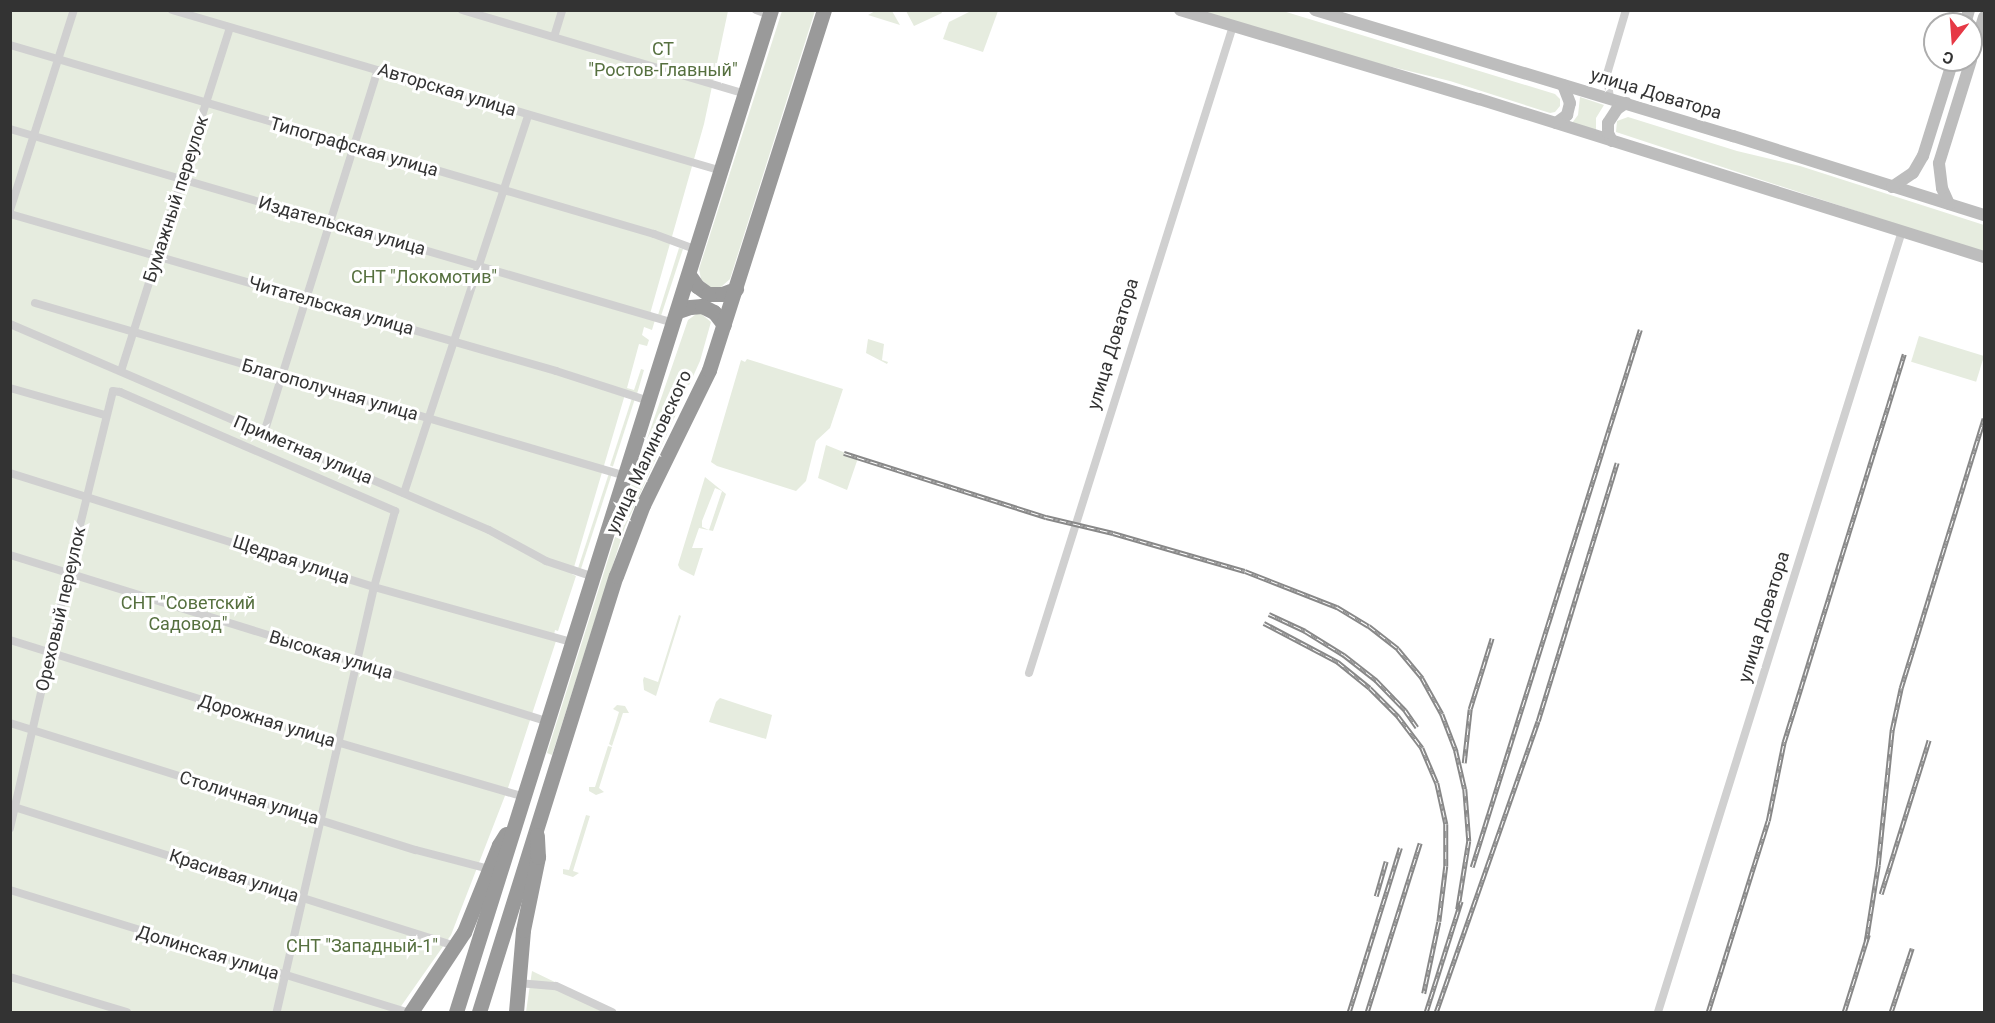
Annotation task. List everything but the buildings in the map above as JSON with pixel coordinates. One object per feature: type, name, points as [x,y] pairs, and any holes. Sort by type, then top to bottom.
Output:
[{"type":"highway","name":"улица Малиновского","points":[[479,1012],[628,542],[643,505],[700,390],[724,325],[824,10]]},
{"type":"highway","name":"улица Малиновского","points":[[456,1012],[746,94],[765,12]]},
{"type":"highway","points":[[689,275],[697,286],[708,294],[722,294],[736,289]]},
{"type":"highway","points":[[676,317],[690,306],[702,306],[714,312],[724,325]]},
{"type":"highway","points":[[409,1012],[456,946],[502,840],[518,820]]},
{"type":"highway","points":[[516,1012],[523,930],[538,857],[537,825]]},
{"type":"street","points":[[10,212],[74,10]]},
{"type":"street","name":"Авторская улица","points":[[172,10],[722,171]]},
{"type":"street","points":[[462,10],[746,94]]},
{"type":"street","points":[[554,37],[562,10]]},
{"type":"street","points":[[1180,10],[1556,123],[1984,257]]},
{"type":"street","name":"улица Доватора","points":[[1316,10],[1626,103],[1984,215]]},
{"type":"street","points":[[1610,99],[1607,74],[1626,10]]},
{"type":"street","name":"улица Доватора","points":[[1029,673],[1233,26]]},
{"type":"street","name":"Бумажный переулок","points":[[121,371],[230,28]]},
{"type":"street","name":"Типографская улица","points":[[10,45],[354,148],[654,234],[697,250]]},
{"type":"street","points":[[264,433],[378,70]]},
{"type":"street","points":[[1892,187],[1913,173],[1923,156],[1949,72]]},
{"type":"street","points":[[1949,204],[1942,188],[1939,163],[1967,72]]},
{"type":"street","points":[[1556,123],[1564,119],[1570,103],[1563,85]]},
{"type":"street","points":[[1612,141],[1608,133],[1608,123],[1617,109],[1626,103]]},
{"type":"street","points":[[404,493],[528,115]]},
{"type":"street","name":"Издательская улица","points":[[10,129],[480,265],[676,317]]},
{"type":"street","name":"Читательская улица","points":[[10,212],[650,401]]},
{"type":"street","name":"улица Доватора","points":[[1658,1012],[1902,231]]},
{"type":"street","name":"Благополучная улица","points":[[35,303],[134,334],[626,476]]},
{"type":"street","name":"Приметная улица","points":[[10,324],[489,530],[546,561],[594,577]]},
{"type":"street","points":[[10,388],[105,415]]},
{"type":"street","name":"Ореховый переулок","points":[[10,828],[13,806],[33,730],[105,415],[113,391],[130,396],[395,511],[374,587]]},
{"type":"street","name":"Щедрая улица","points":[[10,473],[374,587],[574,643]]},
{"type":"street","name":"Высокая улица","points":[[10,555],[549,722]]},
{"type":"street","points":[[277,1012],[374,587]]},
{"type":"street","name":"Дорожная улица","points":[[10,640],[339,743],[525,797]]},
{"type":"street","name":"Столичная улица","points":[[10,723],[322,821],[489,869]]},
{"type":"street","name":"Красивая улица","points":[[13,806],[456,946]]},
{"type":"street","name":"Долинская улица","points":[[10,890],[286,977],[409,1012]]},
{"type":"street","points":[[10,977],[127,1012]]},
{"type":"street","points":[[518,983],[561,988],[612,1012]]},
{"type":"green space","points":[[877,10],[892,11],[900,25],[868,15]]},
{"type":"green space","points":[[973,10],[998,11],[983,52],[943,39],[949,22]]},
{"type":"green space","points":[[10,11],[728,11],[704,124],[650,314],[655,320],[652,330],[644,327],[642,335],[649,340],[647,346],[639,344],[627,388],[634,390],[641,369],[644,370],[637,394],[626,391],[572,574],[576,576],[558,631],[555,630],[553,640],[556,641],[508,788],[451,935],[397,1012],[11,1012]]},
{"type":"green space","points":[[782,11],[815,11],[730,279],[721,287],[710,287],[701,279],[699,269]]},
{"type":"green space","points":[[906,11],[941,11],[942,13],[914,26]]},
{"type":"green space","points":[[1197,11],[1283,11],[1555,94],[1560,99],[1560,106],[1555,112],[1550,113],[1450,81],[1380,64]]},
{"type":"green space","points":[[1580,97],[1604,105],[1596,118],[1596,131],[1572,123],[1578,115]]},
{"type":"green space","points":[[1628,117],[1737,151],[1800,166],[1984,225],[1984,253],[1616,132],[1617,121]]},
{"type":"green space","points":[[679,248],[683,249],[661,316],[658,315]]},
{"type":"green space","points":[[699,312],[711,322],[700,361],[625,527],[552,755],[547,753],[634,477],[688,320]]},
{"type":"green space","points":[[1919,336],[1984,356],[1976,382],[1911,362]]},
{"type":"green space","points":[[868,339],[884,344],[882,360],[888,362],[887,364],[866,353]]},
{"type":"green space","points":[[747,359],[843,389],[830,428],[816,441],[806,481],[796,491],[717,466],[711,462],[741,360],[745,362]]},
{"type":"green space","points":[[632,398],[635,399],[613,466],[610,466]]},
{"type":"green space","points":[[826,445],[858,458],[847,490],[818,478]]},
{"type":"green space","points":[[609,473],[612,474],[581,569],[578,568]]},
{"type":"green space","points":[[705,477],[726,494],[713,531],[699,528],[692,548],[703,548],[694,576],[680,569],[678,565]],"holes":[[[715,488],[722,491],[709,530],[702,527],[702,521]]]},
{"type":"green space","points":[[679,615],[681,616],[656,696],[644,690],[643,680],[644,677],[658,682]]},
{"type":"green space","points":[[720,698],[772,715],[766,739],[709,722],[716,702]]},
{"type":"green space","points":[[617,705],[625,706],[629,713],[623,713],[612,746],[609,744],[619,712],[613,709]]},
{"type":"green space","points":[[608,746],[612,747],[599,788],[604,792],[596,795],[589,791],[589,787],[595,787]]},
{"type":"green space","points":[[586,815],[590,816],[573,871],[579,873],[573,877],[563,874],[563,869],[569,870]]},
{"type":"green space","points":[[532,971],[617,1012],[526,1012]]},
{"type":"railway","points":[[1472,867],[1640,330]]},
{"type":"railway","points":[[1708,1012],[1768,821],[1784,742],[1904,354]]},
{"type":"railway","points":[[1866,941],[1878,865],[1892,730],[1901,688],[1984,419]]},
{"type":"railway","points":[[844,453],[1046,517],[1113,533],[1245,571],[1337,607],[1369,626],[1398,649],[1422,678],[1442,714],[1456,751],[1465,789],[1469,841],[1458,909]]},
{"type":"railway","points":[[1436,1012],[1538,721],[1617,463]]},
{"type":"railway","points":[[1269,614],[1305,631],[1344,655],[1376,680],[1405,710],[1417,727]]},
{"type":"railway","points":[[1264,623],[1338,662],[1370,688],[1398,716],[1422,748],[1437,783],[1446,824],[1446,866],[1439,922],[1424,993]]},
{"type":"railway","points":[[1464,763],[1470,709],[1492,638]]},
{"type":"railway","points":[[1881,894],[1929,740]]},
{"type":"railway","points":[[1367,1012],[1420,843]]},
{"type":"railway","points":[[1349,1012],[1400,848]]},
{"type":"railway","points":[[1376,896],[1386,861]]},
{"type":"railway","points":[[1426,1012],[1461,901]]},
{"type":"railway","points":[[1844,1012],[1868,935]]},
{"type":"railway","points":[[1891,1012],[1912,948]]},
{"type":"park label","name":"СТ \"Ростов-Главный\"","points":[[663,60]]},
{"type":"park label","name":"СНТ \"Локомотив\"","points":[[424,277]]},
{"type":"park label","name":"СНТ \"Советский Садовод\"","points":[[188,614]]},
{"type":"park label","name":"СНТ \"Западный-1\"","points":[[362,946]]}]
